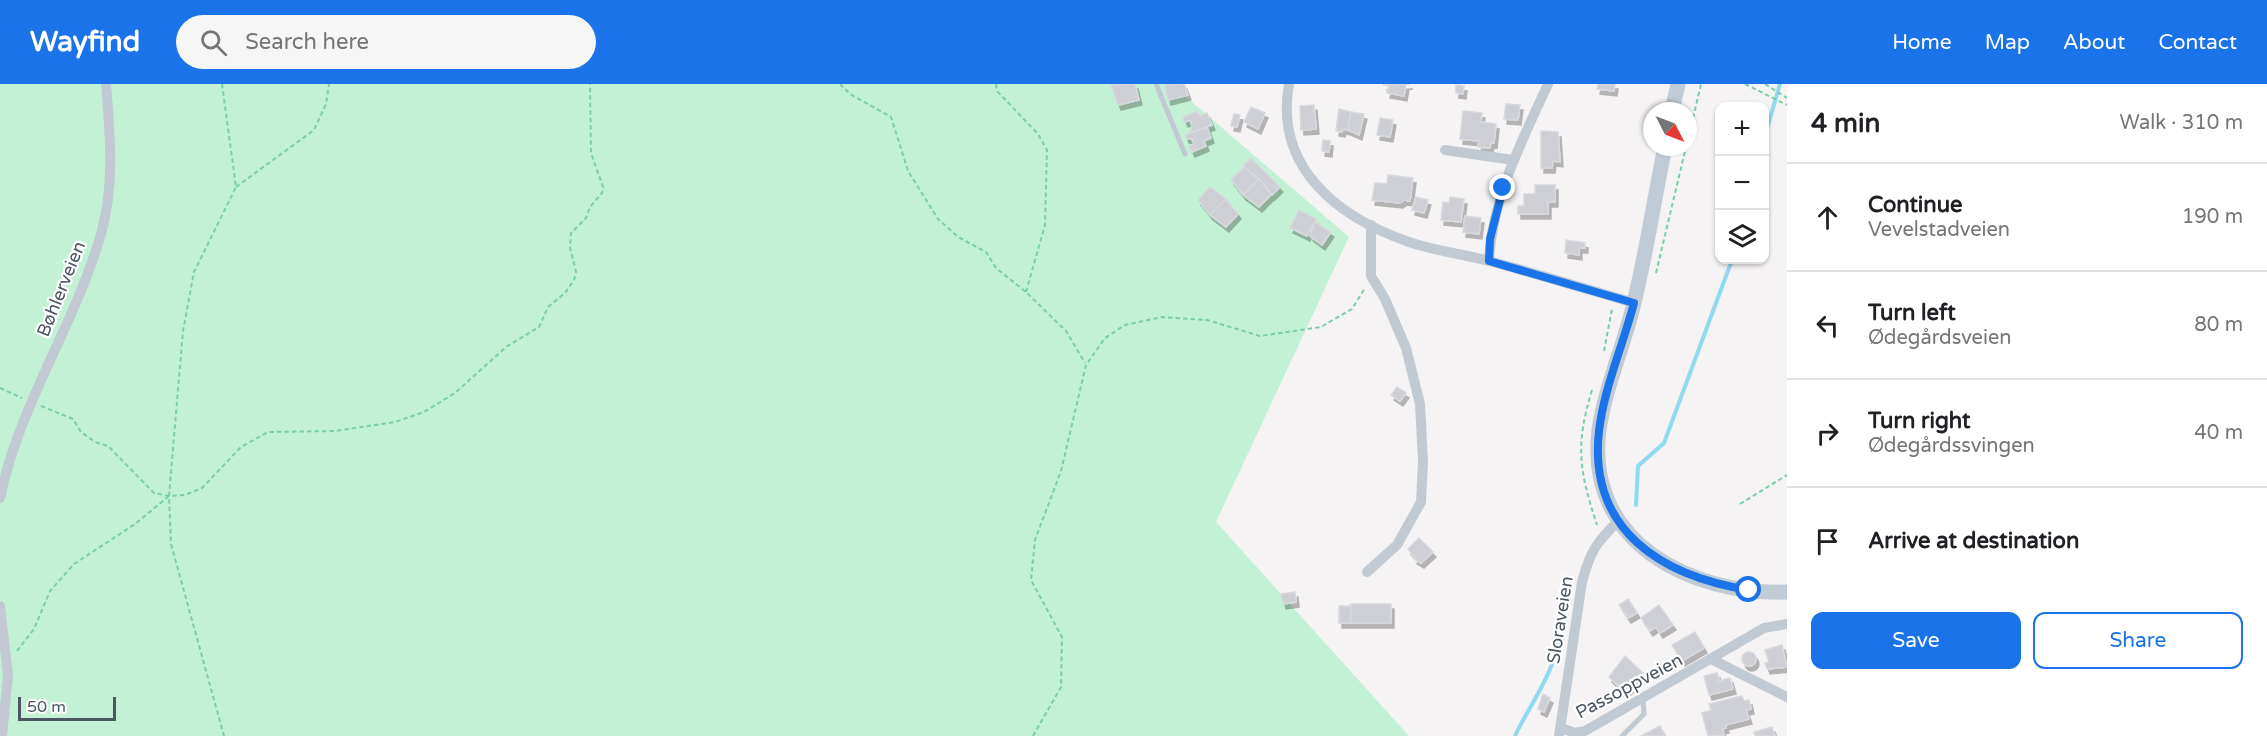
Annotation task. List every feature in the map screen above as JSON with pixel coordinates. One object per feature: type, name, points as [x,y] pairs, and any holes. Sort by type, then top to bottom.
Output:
[{"type":"main road","points":[[1674,102],[1678,84]]},
{"type":"main road","points":[[1663,156],[1634,303],[1599,430],[1598,460],[1601,478],[1618,521],[1635,542],[1654,557],[1685,574],[1719,585],[1787,592]]},
{"type":"street","name":"Bøhlerveien","points":[[0,498],[15,445],[84,285],[101,232],[109,176],[106,84]]},
{"type":"street","points":[[1289,84],[1287,128],[1300,164],[1324,194],[1371,225],[1409,243],[1489,261],[1634,303]]},
{"type":"street","points":[[1489,261],[1496,213],[1513,160],[1548,84]]},
{"type":"street","points":[[1444,150],[1513,160]]},
{"type":"street","points":[[1367,572],[1397,544],[1421,501],[1423,462],[1420,404],[1406,348],[1386,299],[1371,276],[1371,225]]},
{"type":"street","name":"Sloraveien","points":[[1560,732],[1582,582],[1588,558],[1595,543],[1618,521]]},
{"type":"street","points":[[0,606],[7,658],[8,692],[2,736]]},
{"type":"street","name":"Passoppveien","points":[[1560,732],[1586,731],[1764,628],[1787,624]]},
{"type":"street","name":"Passoppveien","points":[[1711,659],[1787,697]]},
{"type":"lane","points":[[1156,84],[1185,154]]},
{"type":"lane","points":[[1622,736],[1644,714],[1643,700]]},
{"type":"path","points":[[222,84],[236,187]]},
{"type":"path","points":[[224,736],[171,544],[169,496],[183,331],[194,272],[236,187],[314,130],[326,104],[329,84]]},
{"type":"path","points":[[0,388],[32,403],[69,416],[89,438],[108,446],[154,493],[169,496],[185,495],[202,488],[241,447],[268,432],[334,431],[395,422],[424,411],[455,393],[506,346],[539,327],[548,307],[566,293],[574,280],[571,233],[586,218],[592,203],[602,193],[601,177],[591,153],[590,84]]},
{"type":"path","points":[[840,84],[850,94],[891,117],[908,171],[938,219],[958,237],[986,252],[996,268],[1026,292],[1066,331],[1086,365]]},
{"type":"path","points":[[996,84],[997,91],[1038,134],[1047,150],[1045,225],[1026,292]]},
{"type":"path","points":[[1697,102],[1701,84]]},
{"type":"path","points":[[1745,84],[1787,105]]},
{"type":"path","points":[[1765,84],[1787,98]]},
{"type":"path","points":[[1654,280],[1662,258],[1684,156]]},
{"type":"path","points":[[1034,736],[1061,687],[1062,637],[1031,580],[1035,540],[1060,471],[1086,365],[1105,338],[1125,325],[1162,317],[1207,320],[1260,336],[1321,327],[1352,309],[1371,276]]},
{"type":"path","points":[[1740,504],[1787,475]]},
{"type":"path","points":[[7,658],[20,649],[34,629],[50,591],[74,564],[135,524],[169,496]]},
{"type":"green space","points":[[0,84],[1171,84],[1349,237],[1216,522],[1409,736],[0,736]]},
{"type":"building","points":[[1135,84],[1139,100],[1118,105],[1111,85]]},
{"type":"building","points":[[1184,84],[1188,95],[1168,100],[1165,85]]},
{"type":"building","points":[[1406,84],[1404,96],[1387,93],[1389,86],[1383,85]]},
{"type":"building","points":[[1598,84],[1615,84],[1614,91],[1597,89]]},
{"type":"building","points":[[1456,85],[1464,86],[1463,94],[1456,93]]},
{"type":"building","points":[[1506,104],[1520,105],[1518,120],[1504,119]]},
{"type":"building","points":[[1314,105],[1316,129],[1301,130],[1300,106]]},
{"type":"building","points":[[1251,107],[1265,113],[1258,129],[1244,122]]},
{"type":"building","points":[[1339,109],[1351,112],[1348,130],[1343,129],[1342,132],[1336,131]]},
{"type":"building","points":[[1197,111],[1200,116],[1207,113],[1212,125],[1190,133],[1192,126],[1190,120],[1185,122],[1183,117]]},
{"type":"building","points":[[1463,111],[1482,113],[1481,122],[1496,124],[1494,143],[1491,142],[1490,148],[1478,147],[1479,141],[1460,139]]},
{"type":"building","points":[[1351,112],[1364,114],[1359,135],[1348,130]]},
{"type":"building","points":[[1234,114],[1240,115],[1237,127],[1231,126]]},
{"type":"building","points":[[1380,118],[1393,120],[1390,137],[1377,135]]},
{"type":"building","points":[[1207,127],[1211,138],[1204,141],[1206,146],[1192,152],[1189,146],[1194,144],[1192,139],[1186,138],[1185,135]]},
{"type":"building","points":[[1541,131],[1558,132],[1560,162],[1553,161],[1552,168],[1541,168]]},
{"type":"building","points":[[1323,140],[1330,141],[1329,152],[1322,151]]},
{"type":"building","points":[[1251,158],[1280,187],[1272,195],[1265,185],[1243,166]]},
{"type":"building","points":[[1244,167],[1259,179],[1243,195],[1231,180]]},
{"type":"building","points":[[1388,175],[1413,178],[1410,201],[1404,200],[1400,203],[1372,200],[1375,183],[1387,184]]},
{"type":"building","points":[[1259,179],[1272,194],[1259,207],[1243,195]]},
{"type":"building","points":[[1535,185],[1555,185],[1555,202],[1548,202],[1548,214],[1518,214],[1518,206],[1524,206],[1524,194],[1535,194]]},
{"type":"building","points":[[1210,187],[1226,199],[1210,215],[1198,200]]},
{"type":"building","points":[[1416,197],[1428,200],[1424,213],[1412,210]]},
{"type":"building","points":[[1450,197],[1464,199],[1461,222],[1441,220],[1443,202],[1449,203]]},
{"type":"building","points":[[1226,199],[1238,214],[1226,227],[1210,215]]},
{"type":"building","points":[[1299,210],[1316,219],[1307,236],[1290,228]]},
{"type":"building","points":[[1465,216],[1481,218],[1479,234],[1463,232]]},
{"type":"building","points":[[1315,222],[1331,232],[1322,245],[1310,236]]},
{"type":"building","points":[[1566,240],[1585,243],[1585,248],[1579,248],[1579,255],[1565,253]]},
{"type":"building","points":[[1397,387],[1406,393],[1400,401],[1391,395]]},
{"type":"building","points":[[1419,538],[1433,552],[1421,563],[1414,559],[1415,557],[1408,549]]},
{"type":"building","points":[[1295,592],[1296,602],[1283,604],[1281,594]]},
{"type":"building","points":[[1628,599],[1637,613],[1628,618],[1619,605]]},
{"type":"building","points":[[1351,604],[1391,604],[1391,623],[1351,623]]},
{"type":"building","points":[[1659,605],[1673,625],[1660,633],[1656,627],[1650,631],[1641,618]]},
{"type":"building","points":[[1339,606],[1351,606],[1351,623],[1339,623]]},
{"type":"building","points":[[1695,632],[1704,648],[1682,661],[1672,645]]},
{"type":"building","points":[[1782,645],[1787,667],[1767,669],[1765,663],[1769,662],[1765,650]]},
{"type":"building","points":[[1749,652],[1754,654],[1756,659],[1754,664],[1749,666],[1744,664],[1742,659],[1744,654]]},
{"type":"building","points":[[1625,656],[1644,674],[1628,690],[1625,687],[1622,690],[1609,677]]},
{"type":"building","points":[[1717,673],[1719,681],[1730,678],[1733,689],[1709,695],[1704,676]]},
{"type":"building","points":[[1543,694],[1550,698],[1544,712],[1538,709]]},
{"type":"building","points":[[1742,696],[1744,701],[1749,700],[1751,709],[1746,710],[1749,719],[1725,725],[1726,728],[1722,729],[1724,735],[1708,736],[1702,713],[1711,710],[1709,704]]},
{"type":"building","points":[[1660,726],[1665,736],[1641,736]]},
{"type":"building","points":[[1772,727],[1775,736],[1755,736],[1754,732]]},
{"type":"waterway","points":[[1769,122],[1780,84]]},
{"type":"waterway","points":[[1636,505],[1638,466],[1664,443],[1731,264]]},
{"type":"waterway","points":[[1515,736],[1544,682],[1557,647],[1563,638]]},
{"type":"route","points":[[1503,188],[1490,239],[1489,261],[1634,303],[1599,430],[1598,460],[1603,486],[1618,521],[1635,542],[1670,567],[1693,578],[1749,590]]}]
